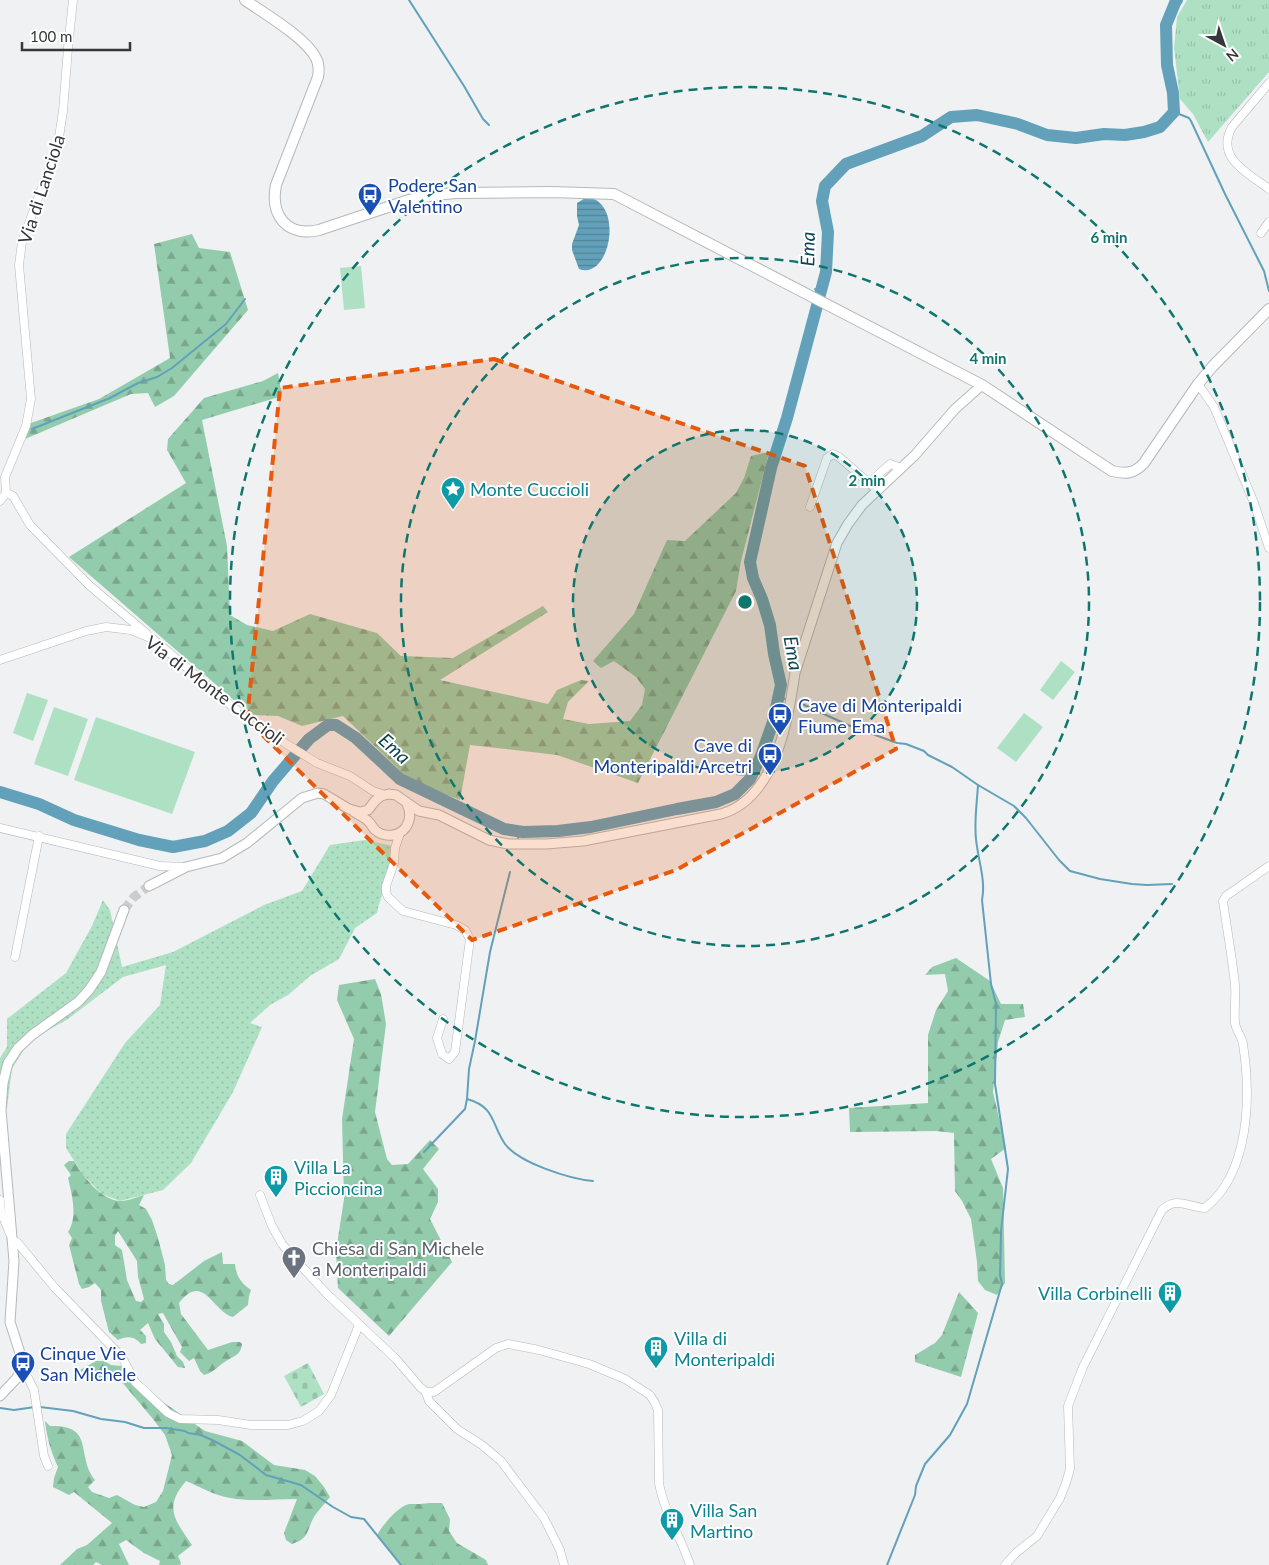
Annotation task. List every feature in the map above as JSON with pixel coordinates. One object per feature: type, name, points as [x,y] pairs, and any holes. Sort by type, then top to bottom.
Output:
[{"type":"main road","points":[[245,0],[305,44],[318,63],[318,77],[274,194],[274,202],[279,216],[293,229],[303,232],[319,230],[409,200],[434,194],[494,192],[610,193],[982,385],[1112,471],[1129,473],[1138,469],[1144,463],[1198,384],[1212,367],[1269,309]]},
{"type":"street","name":"Via di Lanciola","points":[[6,493],[5,477],[26,426],[31,399],[19,266],[22,242],[58,144],[64,111],[73,0]]},
{"type":"street","points":[[1269,82],[1232,126],[1227,140],[1232,160],[1269,189]]},
{"type":"street","points":[[1261,233],[1269,222]]},
{"type":"street","points":[[1198,384],[1214,407],[1254,503],[1269,548]]},
{"type":"street","points":[[349,809],[360,812],[368,810],[376,799],[385,795],[400,797],[407,804],[445,818],[489,840],[508,844],[546,844],[583,841],[654,828],[721,814],[737,808],[759,786],[778,750],[788,720],[794,690],[795,673],[837,543],[856,513],[877,490],[915,455],[955,409],[982,385]]},
{"type":"street","points":[[810,507],[827,458],[833,454],[877,490]]},
{"type":"street","points":[[869,483],[890,464],[901,468]]},
{"type":"street","points":[[0,501],[6,493],[13,496],[30,525],[90,586],[153,639]]},
{"type":"street","name":"Via di Monte Cuccioli","points":[[0,660],[106,626],[131,630],[153,639],[234,708],[283,742],[317,763],[350,776],[366,787],[385,795]]},
{"type":"street","points":[[366,787],[372,800],[369,814],[372,826]]},
{"type":"street","points":[[149,886],[186,867],[222,858],[247,843],[302,798],[312,794],[324,794],[366,819],[378,832],[388,836],[400,833]]},
{"type":"street","points":[[407,804],[410,816],[407,826],[400,833],[395,848],[394,863],[386,886],[388,897],[403,910],[456,924],[465,930],[470,940],[455,1052],[449,1059],[442,1054],[437,1038],[443,1019]]},
{"type":"street","points":[[410,816],[425,812]]},
{"type":"street","points":[[0,828],[160,866],[186,867]]},
{"type":"street","points":[[16,957],[39,836]]},
{"type":"street","points":[[388,836],[395,848]]},
{"type":"street","points":[[1005,1565],[1016,1553],[1037,1536],[1060,1498],[1070,1469],[1068,1406],[1083,1367],[1162,1210],[1170,1203],[1179,1202],[1194,1208],[1205,1208],[1222,1190],[1238,1160],[1244,1131],[1246,1087],[1243,1042],[1236,1026],[1235,986],[1223,902],[1226,896],[1269,866]]},
{"type":"street","points":[[0,1396],[21,1373],[23,1368],[10,1322],[14,1261],[1,1110],[3,1083],[8,1063],[18,1048],[32,1035],[78,1002],[89,990],[102,972],[124,910]]},
{"type":"street","points":[[260,1195],[272,1226],[282,1244],[327,1294],[396,1360],[426,1392],[429,1401],[456,1429],[482,1445],[501,1460],[544,1518],[560,1550],[564,1565]]},
{"type":"street","points":[[0,1200],[1,1212],[11,1239],[17,1242],[55,1288],[122,1357],[135,1382],[168,1412],[180,1419],[218,1420],[251,1425],[288,1425],[304,1421],[319,1411],[331,1395],[360,1325]]},
{"type":"street","points":[[426,1392],[434,1392],[496,1348],[508,1344],[539,1350],[589,1364],[625,1380],[650,1395],[658,1410],[659,1483],[661,1494],[686,1551],[690,1565]]},
{"type":"street","points":[[21,1373],[28,1378],[34,1390],[44,1456],[48,1466]]},
{"type":"highlighted area","points":[[494,359],[805,466],[896,749],[676,870],[472,940],[247,720],[280,388]]},
{"type":"green space","points":[[1187,0],[1269,0],[1269,72],[1208,142],[1193,114],[1180,99],[1174,48],[1177,17]]},
{"type":"green space","points":[[192,234],[199,248],[230,252],[248,310],[174,396],[155,407],[148,393],[131,394],[25,439],[31,423],[99,399],[170,358],[154,244]]},
{"type":"green space","points":[[361,266],[365,308],[344,310],[340,268]]},
{"type":"green space","points":[[278,373],[282,396],[202,420],[227,546],[230,615],[247,625],[273,631],[310,614],[377,633],[401,656],[453,658],[543,606],[548,612],[440,680],[548,704],[557,690],[581,680],[589,681],[568,702],[563,719],[589,724],[630,721],[642,705],[645,689],[636,677],[614,661],[601,668],[593,661],[634,614],[667,540],[685,541],[736,493],[744,478],[751,456],[769,452],[741,561],[736,591],[638,783],[557,755],[470,745],[460,800],[410,780],[343,716],[302,726],[278,716],[251,715],[69,557],[186,483],[167,450],[168,439],[204,398],[263,381]]},
{"type":"green space","points":[[1061,661],[1075,672],[1053,700],[1040,690]]},
{"type":"green space","points":[[27,693],[48,700],[33,741],[13,733]]},
{"type":"green space","points":[[54,707],[88,719],[68,776],[34,764]]},
{"type":"green space","points":[[1024,713],[1043,727],[1016,762],[997,748]]},
{"type":"green space","points":[[96,717],[195,752],[172,814],[74,780]]},
{"type":"green space","points":[[365,840],[393,846],[392,863],[377,913],[355,928],[339,959],[310,976],[288,995],[270,1005],[250,1023],[262,1027],[233,1092],[191,1163],[163,1190],[120,1201],[102,1194],[83,1175],[66,1148],[66,1134],[125,1043],[160,1005],[166,965],[123,977],[68,1019],[29,1041],[12,1069],[7,1108],[0,1105],[0,1058],[7,1047],[7,1019],[66,973],[92,926],[103,900],[110,910],[122,967],[173,952],[264,905],[302,891],[330,845]]},
{"type":"green space","points":[[956,958],[990,981],[1001,1004],[1023,1004],[1025,1017],[1005,1020],[998,1042],[993,1092],[1006,1148],[991,1159],[1003,1188],[1005,1283],[997,1295],[985,1290],[978,1281],[971,1219],[955,1191],[954,1133],[936,1131],[850,1132],[849,1108],[928,1103],[928,1035],[936,1010],[948,991],[945,974],[925,975],[932,967]]},
{"type":"green space","points":[[375,979],[381,994],[386,1024],[375,1112],[387,1159],[392,1165],[408,1164],[430,1140],[439,1149],[423,1169],[438,1189],[438,1202],[430,1219],[452,1262],[389,1336],[338,1288],[336,1251],[344,1199],[342,1119],[354,1039],[337,1000],[339,985]]},
{"type":"green space","points":[[69,1161],[74,1161],[93,1187],[106,1197],[114,1200],[130,1200],[144,1195],[139,1205],[146,1209],[152,1220],[165,1265],[166,1280],[169,1284],[173,1285],[204,1261],[222,1252],[223,1264],[235,1264],[240,1279],[251,1290],[248,1305],[233,1317],[226,1314],[208,1296],[201,1292],[195,1291],[187,1294],[179,1303],[181,1314],[208,1350],[232,1342],[240,1342],[242,1344],[237,1355],[204,1375],[194,1358],[189,1361],[180,1352],[182,1347],[163,1313],[158,1314],[164,1324],[164,1332],[185,1368],[178,1367],[155,1339],[148,1323],[140,1330],[146,1336],[146,1343],[141,1344],[136,1339],[130,1338],[118,1340],[109,1332],[101,1301],[101,1290],[95,1283],[82,1289],[79,1284],[69,1245],[72,1238],[68,1232],[73,1220],[68,1178],[71,1175],[64,1165]],"holes":[[[118,1231],[137,1261],[138,1277],[144,1299],[141,1302],[136,1301],[127,1280],[122,1250],[115,1245],[115,1236]]]},
{"type":"green space","points":[[959,1292],[978,1313],[961,1377],[915,1362],[915,1355],[935,1343],[942,1335]]},
{"type":"green space","points":[[96,1361],[104,1361],[111,1365],[121,1366],[134,1373],[142,1384],[163,1402],[205,1431],[242,1441],[274,1465],[305,1470],[315,1476],[330,1497],[311,1522],[305,1537],[292,1544],[286,1540],[284,1533],[297,1499],[255,1500],[230,1498],[186,1481],[179,1490],[173,1507],[177,1521],[192,1545],[178,1556],[180,1565],[159,1565],[160,1561],[144,1553],[126,1540],[119,1544],[129,1565],[102,1565],[96,1562],[93,1565],[60,1565],[77,1549],[87,1545],[112,1523],[74,1492],[69,1495],[53,1487],[58,1467],[53,1456],[45,1421],[50,1426],[74,1430],[79,1436],[89,1470],[95,1480],[88,1487],[92,1492],[109,1498],[117,1495],[135,1505],[144,1507],[156,1502],[163,1491],[172,1455],[165,1435],[121,1381],[113,1378],[89,1383],[80,1370]]},
{"type":"green space","points":[[308,1363],[324,1394],[301,1407],[284,1376]]},
{"type":"green space","points":[[442,1503],[450,1519],[449,1531],[457,1543],[486,1560],[488,1565],[401,1565],[377,1535],[400,1508],[409,1504]]},
{"type":"water","points":[[587,197],[599,202],[606,212],[609,225],[609,239],[605,253],[599,264],[590,270],[579,269],[572,250],[572,244],[579,225],[577,203]]},
{"type":"waterway","points":[[409,0],[483,119],[489,125]]},
{"type":"waterway","name":"Ema","points":[[0,792],[39,804],[74,820],[139,840],[173,847],[205,841],[228,831],[251,813],[273,781],[309,739],[328,725],[336,725],[356,738],[400,779],[504,829],[523,832],[558,831],[591,827],[716,802],[735,794],[750,779],[761,756],[773,722],[781,685],[770,625],[753,578],[750,562],[771,468],[787,418],[826,272],[828,232],[822,201],[825,186],[846,164],[922,136],[951,117],[977,115],[1018,124],[1047,135],[1076,138],[1104,134],[1125,135],[1160,127],[1174,112],[1173,93],[1167,65],[1166,25],[1177,0]]},
{"type":"waterway","points":[[1174,112],[1189,118],[1191,121],[1264,271],[1269,291]]},
{"type":"waterway","name":"Ema","points":[[815,289],[821,293]]},
{"type":"waterway","points":[[32,429],[110,398],[138,383],[157,377],[172,368],[226,324],[245,299]]},
{"type":"waterway","name":"Ema","points":[[778,698],[786,699]]},
{"type":"waterway","points":[[800,703],[848,725],[924,751],[952,767],[1014,806],[1070,871],[1100,879],[1132,884],[1172,884]]},
{"type":"waterway","points":[[887,1565],[915,1495],[916,1486],[925,1464],[950,1435],[967,1404],[1002,1284],[1000,1275],[1001,1231],[1008,1169],[995,1084],[996,1004],[991,984],[982,900],[982,877],[976,839],[975,819],[978,785]]},
{"type":"waterway","name":"Ema","points":[[518,839],[519,831]]},
{"type":"waterway","points":[[424,1152],[465,1109],[469,1069],[490,952],[510,872]]},
{"type":"waterway","points":[[467,1099],[476,1102],[488,1111],[505,1144],[521,1158],[546,1169],[583,1180],[593,1181]]},
{"type":"waterway","points":[[0,1408],[14,1410],[35,1407]]},
{"type":"waterway","points":[[40,1407],[73,1411],[144,1428],[166,1428],[201,1435],[240,1455],[266,1475],[301,1485],[351,1517],[364,1519],[401,1565]]},
{"type":"tunnel","points":[[124,910],[134,897],[149,886]]},
{"type":"place","name":"Podere San Valentino","points":[[370,216]]},
{"type":"place","name":"Monte Cuccioli","points":[[453,510]]},
{"type":"place","name":"Cave di Monteripaldi Fiume Ema","points":[[780,736]]},
{"type":"place","name":"Cave di Monteripaldi Arcetri","points":[[770,776]]},
{"type":"place","name":"Villa La Piccioncina","points":[[276,1198]]},
{"type":"place","name":"Chiesa di San Michele a Monteripaldi","points":[[294,1279]]},
{"type":"place","name":"Villa Corbinelli","points":[[1170,1314]]},
{"type":"place","name":"Villa di Monteripaldi","points":[[656,1369]]},
{"type":"place","name":"Cinque Vie San Michele","points":[[23,1384]]},
{"type":"place","name":"Villa San Martino","points":[[672,1541]]}]
